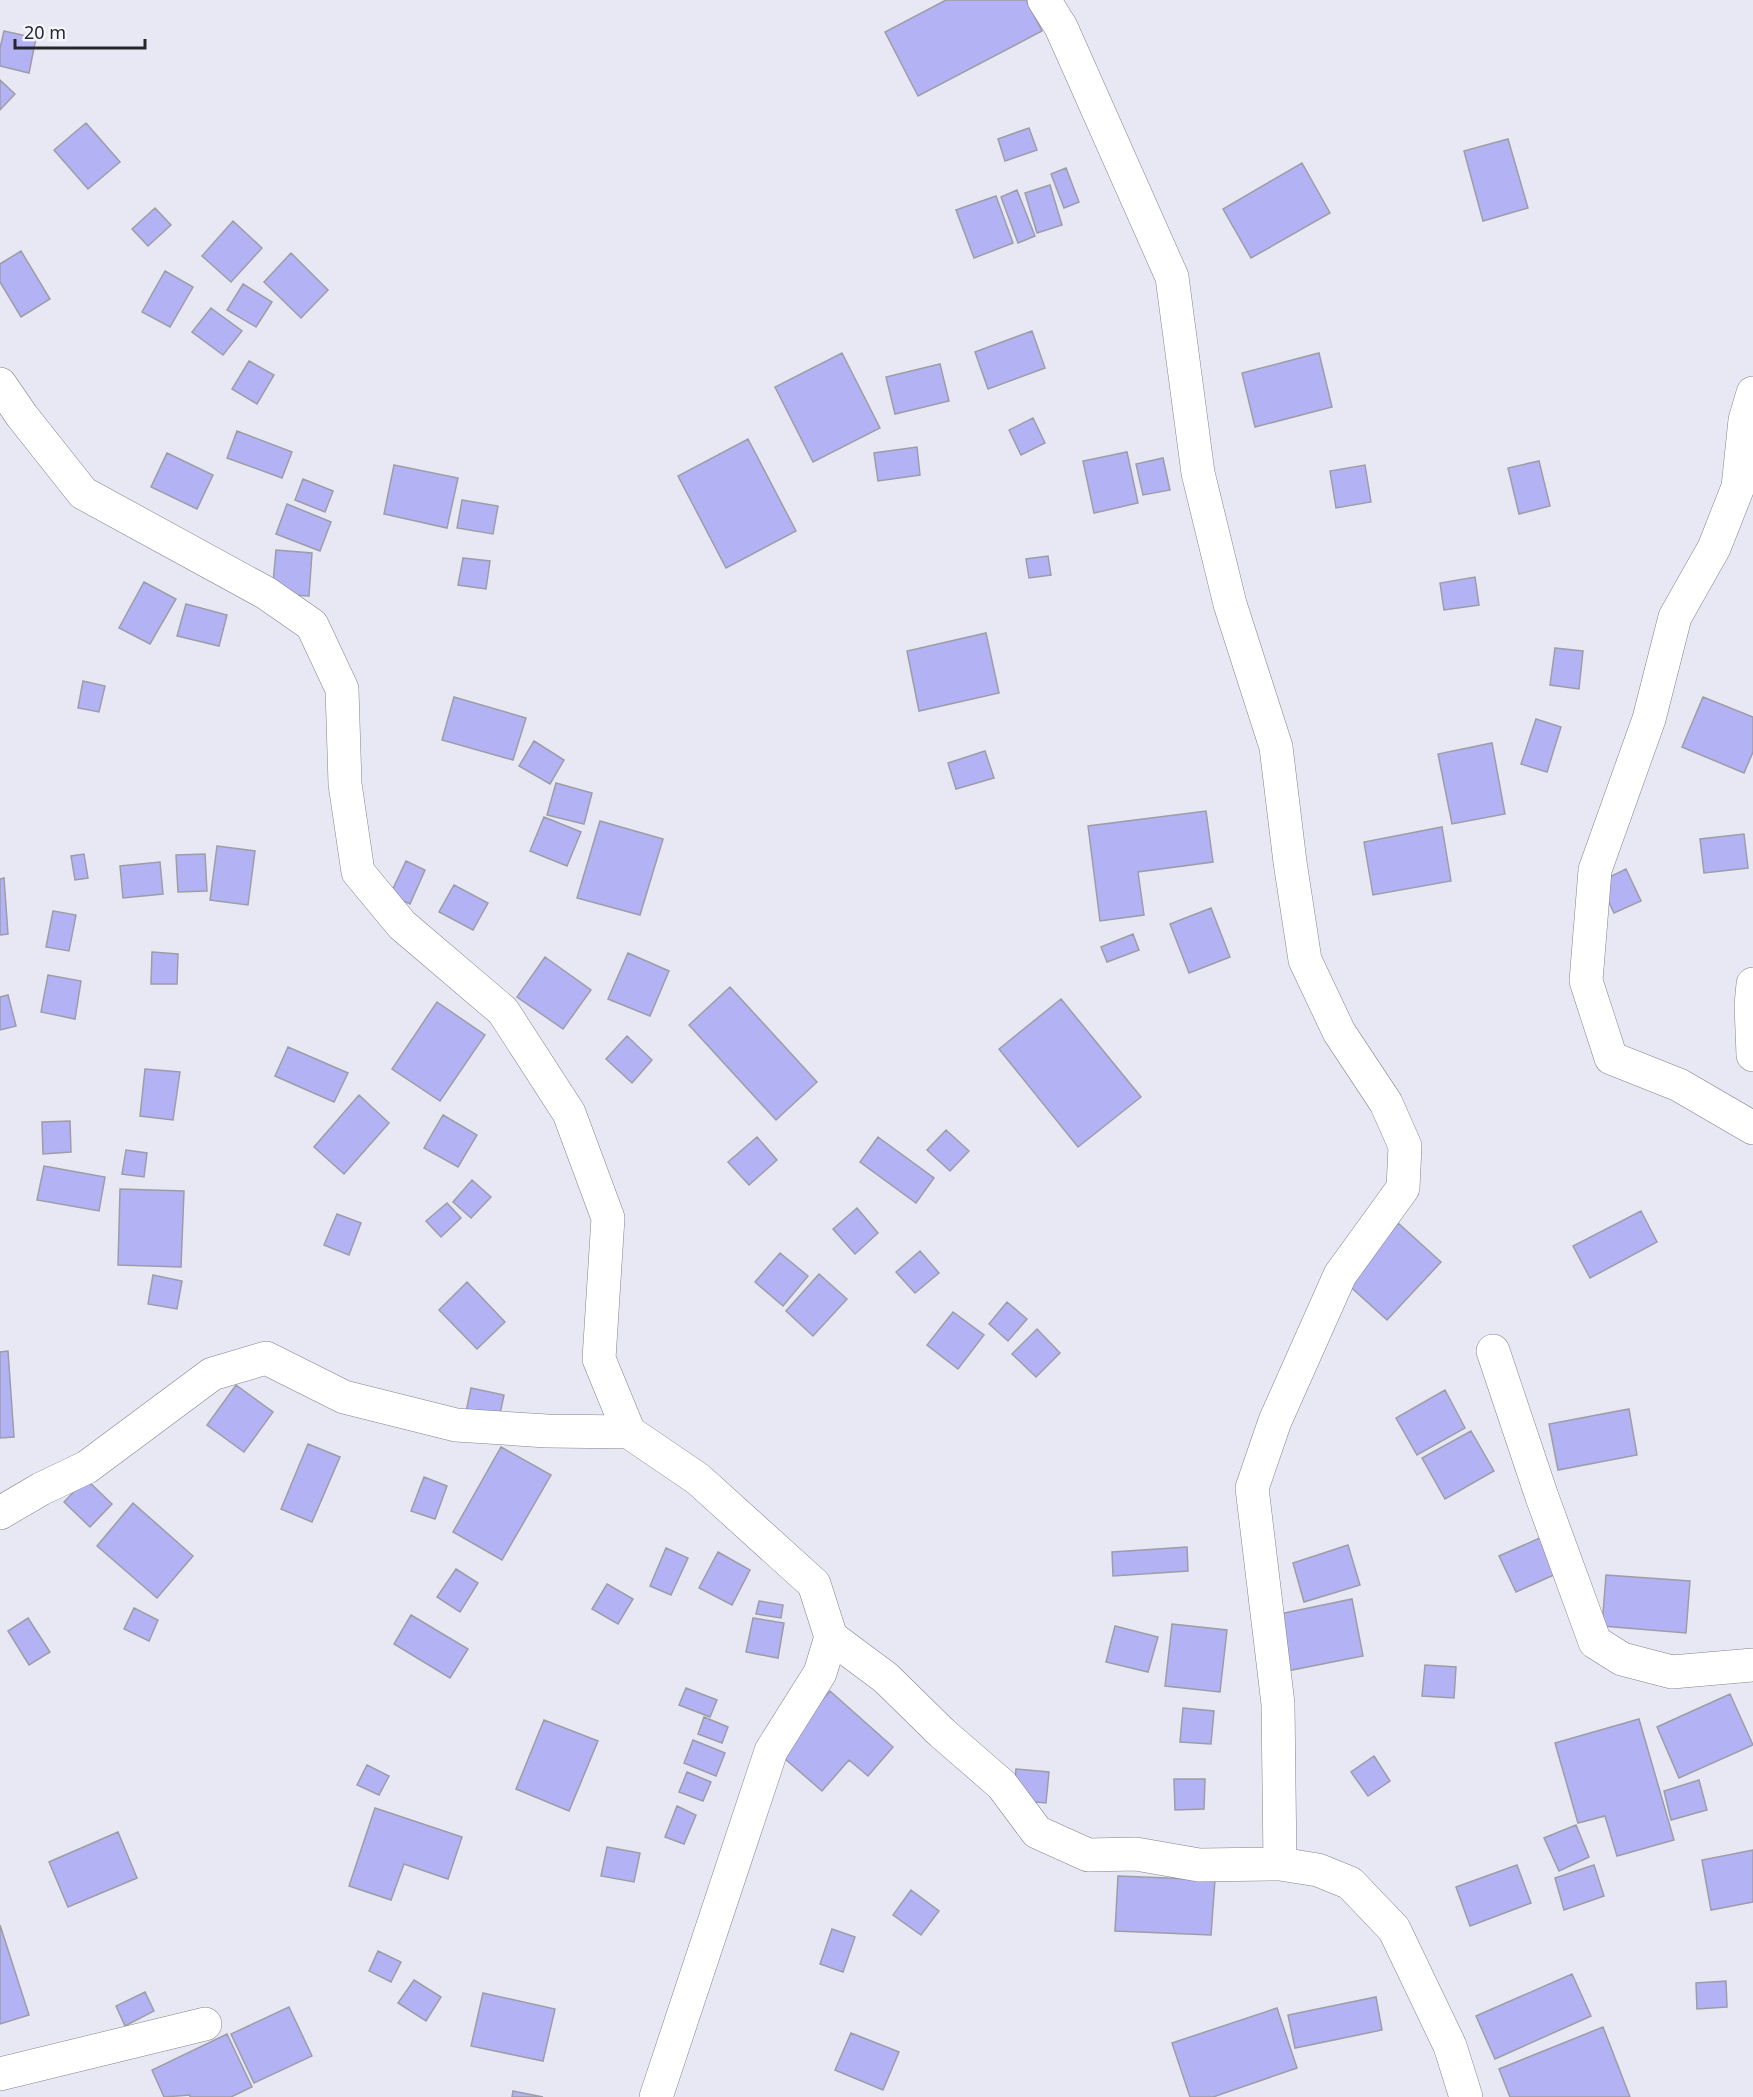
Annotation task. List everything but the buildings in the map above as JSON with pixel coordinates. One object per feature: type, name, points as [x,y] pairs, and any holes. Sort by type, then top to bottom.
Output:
[{"type":"street","points":[[1044,0],[1061,27],[1172,277],[1198,473],[1230,604],[1276,747],[1305,960],[1339,1032],[1386,1103],[1405,1146],[1403,1188],[1340,1275],[1275,1420],[1252,1488],[1278,1704],[1280,1864]]},
{"type":"street","points":[[0,384],[22,416],[83,493],[266,593],[312,625],[342,689],[345,784],[358,872],[402,925],[503,1011],[569,1113],[608,1218],[600,1359],[628,1432]]},
{"type":"street","points":[[1753,393],[1745,420],[1738,487],[1714,548],[1675,617],[1649,719],[1595,870],[1586,981],[1611,1058],[1679,1085],[1753,1128]]},
{"type":"street","points":[[1753,984],[1751,1005],[1753,1056]]},
{"type":"street","points":[[1493,1351],[1594,1642],[1622,1659],[1672,1672],[1753,1665]]},
{"type":"street","points":[[0,1513],[41,1489],[87,1467],[212,1374],[266,1358],[344,1397],[456,1425],[547,1431],[628,1432],[698,1479],[814,1584],[831,1637],[820,1673],[771,1751],[656,2097]]},
{"type":"street","points":[[831,1637],[886,1678],[942,1733],[1002,1785],[1037,1832],[1088,1855],[1136,1854],[1199,1865],[1280,1864],[1318,1870],[1350,1883],[1394,1929],[1450,2046],[1466,2097]]},
{"type":"street","points":[[0,2074],[205,2024]]}]
